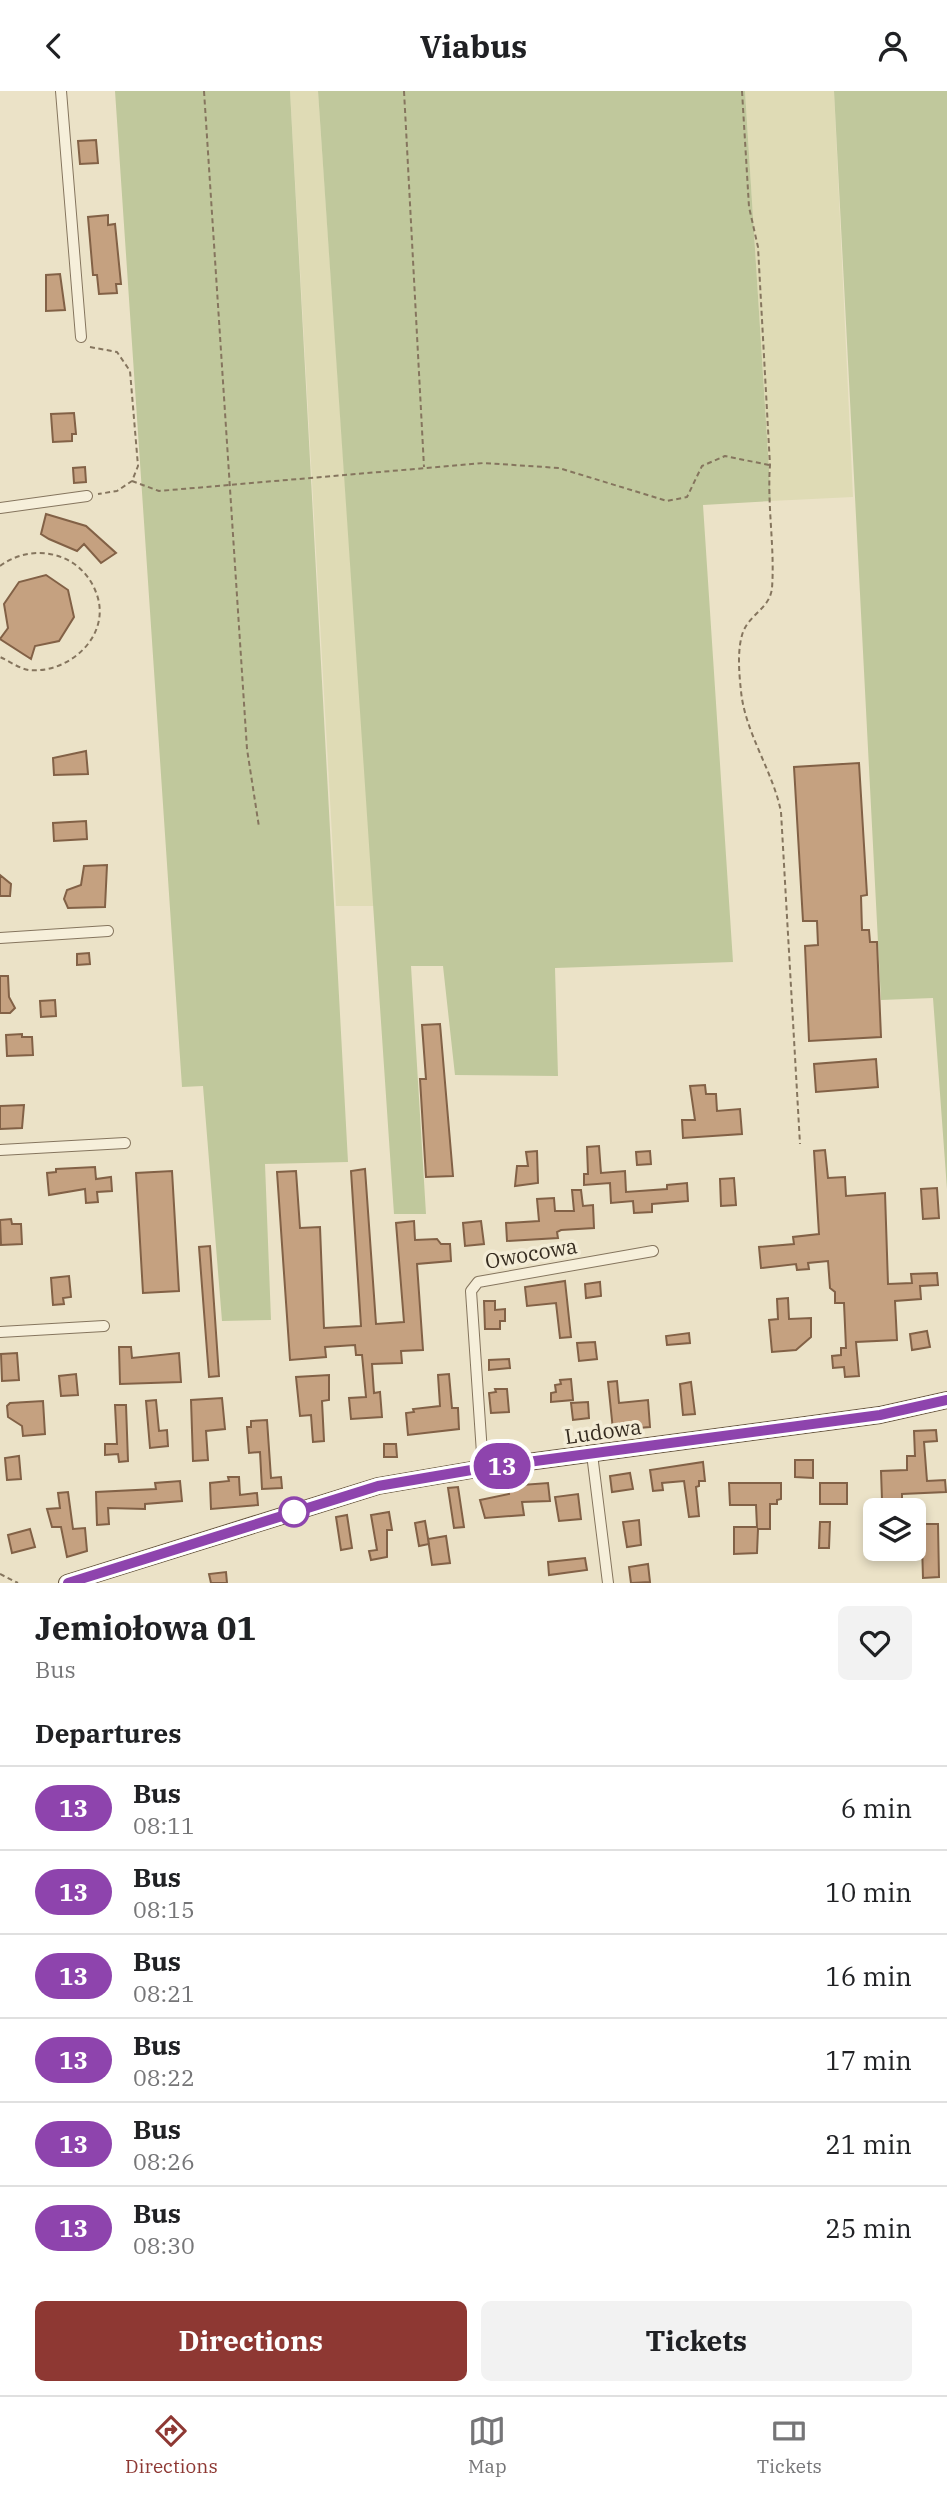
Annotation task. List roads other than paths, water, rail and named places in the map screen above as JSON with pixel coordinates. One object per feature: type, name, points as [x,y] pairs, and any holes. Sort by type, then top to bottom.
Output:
[{"type":"main road","name":"Ludowa","points":[[68,1583],[378,1486],[483,1468],[880,1415],[947,1400]]},
{"type":"street","points":[[61,91],[80,337]]},
{"type":"street","points":[[0,508],[87,496]]},
{"type":"street","points":[[0,938],[108,931]]},
{"type":"street","points":[[0,1150],[125,1143]]},
{"type":"street","name":"Owocowa","points":[[483,1468],[471,1291],[478,1282],[653,1251]]},
{"type":"street","points":[[0,1332],[104,1326]]},
{"type":"street","points":[[592,1454],[608,1583]]}]
